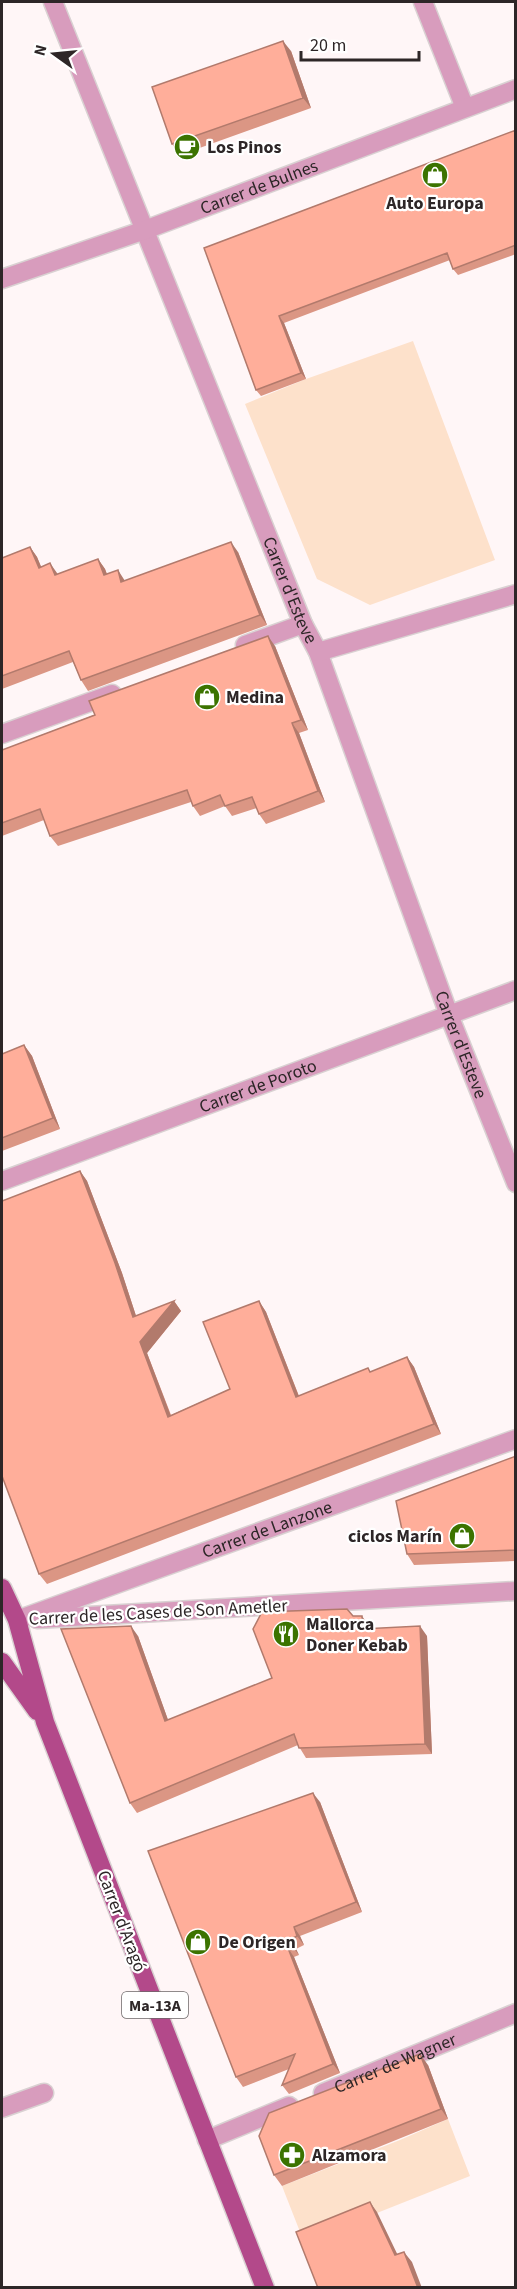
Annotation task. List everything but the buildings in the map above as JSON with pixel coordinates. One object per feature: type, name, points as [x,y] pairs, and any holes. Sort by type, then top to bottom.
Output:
[{"type":"main road","name":"Carrer d'Aragó","points":[[2,1588],[9,1617],[45,1722],[265,2288]]},
{"type":"main road","name":"Carrer d'Aragó","points":[[2,1662],[45,1722]]},
{"type":"street","name":"Carrer d'Esteve","points":[[53,2],[303,624],[318,652],[450,1015],[516,1183]]},
{"type":"street","points":[[423,2],[465,108]]},
{"type":"street","name":"Carrer de Bulnes","points":[[2,279],[145,230],[516,89]]},
{"type":"street","points":[[318,652],[516,594]]},
{"type":"street","points":[[225,652],[303,624]]},
{"type":"street","points":[[2,734],[124,689]]},
{"type":"street","name":"Carrer de Poroto","points":[[2,1181],[516,990]]},
{"type":"street","name":"Carrer de Lanzone","points":[[9,1617],[516,1439]]},
{"type":"street","name":"Carrer de les Cases de Son Ametler","points":[[9,1617],[516,1591]]},
{"type":"street","name":"Carrer de Wagner","points":[[207,2140],[516,2013]]},
{"type":"street","points":[[2,2108],[44,2093]]},
{"type":"shaded area","points":[[413,341],[495,560],[370,605],[317,579],[245,404],[306,379]]},
{"type":"shaded area","points":[[448,2119],[470,2176],[304,2242],[282,2186]]},
{"type":"place","name":"Los Pinos","points":[[187,147]]},
{"type":"place","name":"Auto Europa","points":[[435,175]]},
{"type":"place","name":"Medina","points":[[207,697]]},
{"type":"place","name":"ciclos Marín","points":[[462,1536]]},
{"type":"place","name":"Mallorca Doner Kebab","points":[[286,1634]]},
{"type":"place","name":"De Origen","points":[[198,1942]]},
{"type":"place","name":"Alzamora","points":[[292,2155]]}]
